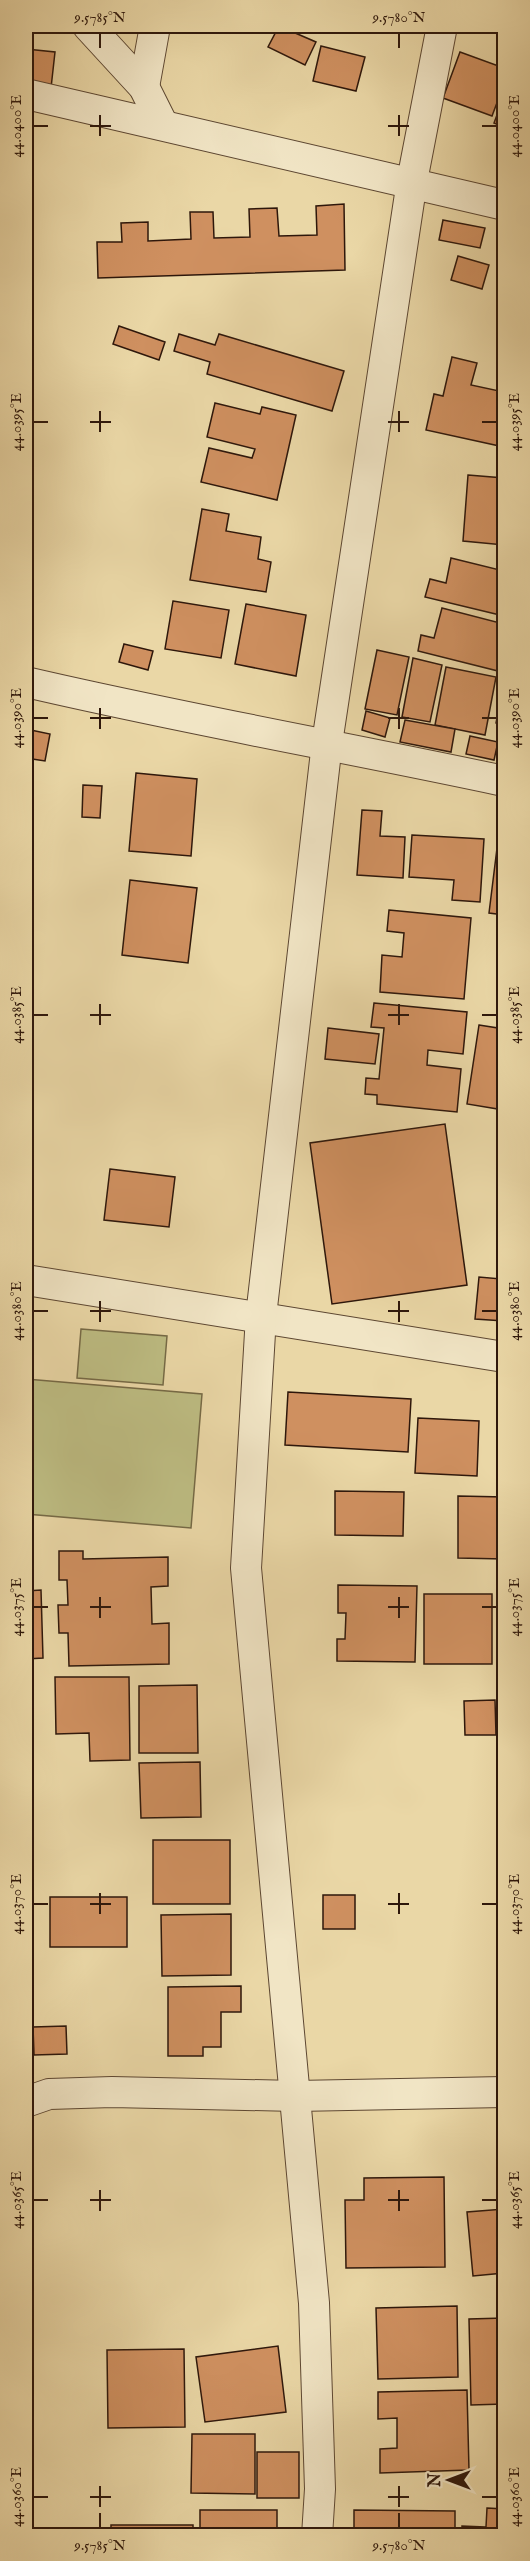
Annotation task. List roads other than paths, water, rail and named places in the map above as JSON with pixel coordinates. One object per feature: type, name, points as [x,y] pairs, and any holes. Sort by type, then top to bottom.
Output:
[{"type":"street","points":[[88,26],[144,87],[163,125]]},
{"type":"street","points":[[144,87],[155,26]]},
{"type":"street","points":[[317,2535],[320,2489],[314,2303],[246,1568],[261,1316],[327,743],[412,181],[442,26]]},
{"type":"street","points":[[26,94],[412,181],[504,205]]},
{"type":"street","points":[[26,682],[136,708],[327,743],[504,781]]},
{"type":"street","points":[[26,1280],[261,1316],[504,1357]]},
{"type":"street","points":[[26,2102],[49,2094],[112,2092],[296,2096],[504,2092]]}]
